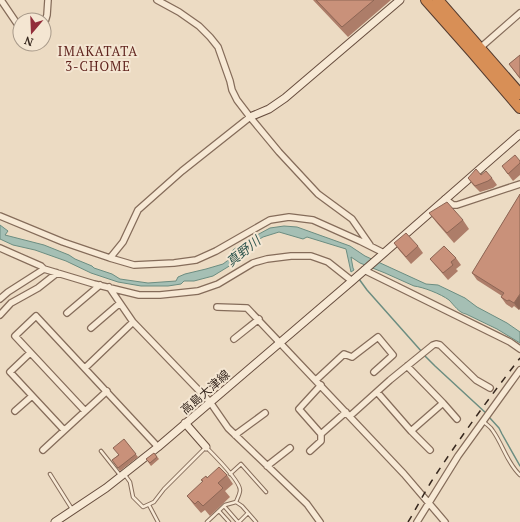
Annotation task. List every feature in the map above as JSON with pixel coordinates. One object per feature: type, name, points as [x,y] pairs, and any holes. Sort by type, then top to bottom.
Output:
[{"type":"highway","points":[[426,0],[520,108]]},
{"type":"highway","points":[[438,0],[520,94]]},
{"type":"main road","points":[[250,117],[269,109],[285,98],[400,0]]},
{"type":"main road","points":[[382,254],[520,134]]},
{"type":"main road","name":"高島大津線","points":[[59,520],[123,476],[382,254]]},
{"type":"main road","points":[[186,423],[206,447]]},
{"type":"street","points":[[1,0],[12,16]]},
{"type":"street","points":[[47,12],[48,0]]},
{"type":"street","points":[[157,0],[194,23],[210,36],[218,47],[232,90],[237,100],[250,117],[279,152],[318,194],[352,219],[372,247]]},
{"type":"street","points":[[480,48],[520,13]]},
{"type":"street","points":[[110,258],[123,242],[138,210],[182,171],[250,117]]},
{"type":"street","points":[[445,199],[453,205],[457,205],[520,184]]},
{"type":"street","points":[[0,216],[56,239],[134,265],[174,263],[196,260],[216,251],[270,220],[289,217],[313,220],[360,241],[382,254]]},
{"type":"street","points":[[0,248],[41,266],[44,269],[139,295],[160,295],[198,291],[218,284],[253,263],[267,259],[291,256],[311,256],[328,262],[352,281]]},
{"type":"street","points":[[1,295],[44,269]]},
{"type":"street","points":[[364,270],[503,339],[520,349]]},
{"type":"street","points":[[0,315],[11,304],[38,288],[57,273]]},
{"type":"street","points":[[67,312],[100,285]]},
{"type":"street","points":[[110,287],[133,322],[210,402],[228,428],[306,504],[320,522]]},
{"type":"street","points":[[91,328],[120,303]]},
{"type":"street","points":[[217,307],[248,308],[404,474],[445,522]]},
{"type":"street","points":[[85,411],[15,336],[36,316],[158,447]]},
{"type":"street","points":[[234,339],[259,319]]},
{"type":"street","points":[[85,368],[133,322]]},
{"type":"street","points":[[316,380],[344,354],[352,358],[378,337],[393,354],[374,372]]},
{"type":"street","points":[[321,434],[377,392],[407,366],[436,344],[440,345],[476,380],[490,388]]},
{"type":"street","points":[[30,353],[10,372],[64,430]]},
{"type":"street","points":[[407,366],[457,419]]},
{"type":"street","points":[[417,522],[428,502],[458,456],[520,370]]},
{"type":"street","points":[[310,451],[321,441],[321,434],[299,409],[321,385]]},
{"type":"street","points":[[43,450],[106,391]]},
{"type":"street","points":[[377,392],[411,431],[430,450]]},
{"type":"street","points":[[15,411],[32,396]]},
{"type":"street","points":[[411,431],[443,403]]},
{"type":"street","points":[[235,435],[265,413]]},
{"type":"street","points":[[267,466],[290,448]]},
{"type":"lane","points":[[483,421],[493,429],[510,464],[520,475]]},
{"type":"lane","points":[[101,451],[130,482],[133,497],[143,507],[154,502],[164,489],[206,447],[239,486],[240,491],[236,502]]},
{"type":"lane","points":[[230,474],[241,464],[266,492]]},
{"type":"lane","points":[[50,474],[72,510]]},
{"type":"lane","points":[[210,521],[225,505],[236,502],[242,506],[256,522]]},
{"type":"lane","points":[[149,505],[158,522]]},
{"type":"lane","points":[[224,506],[238,522],[248,513]]},
{"type":"lane","points":[[219,511],[229,522]]},
{"type":"lane","points":[[231,514],[235,511]]},
{"type":"lane","points":[[222,522],[226,519]]},
{"type":"water","name":"真野川","points":[[0,225],[8,231],[5,235],[44,245],[69,255],[94,268],[112,274],[120,279],[148,283],[176,281],[178,277],[185,274],[223,264],[231,258],[233,250],[270,228],[284,226],[297,227],[350,246],[365,256],[426,284],[438,285],[465,298],[477,307],[507,323],[520,332],[520,343],[497,329],[461,312],[449,300],[441,295],[427,289],[414,286],[360,263],[351,257],[354,270],[351,272],[346,249],[307,237],[303,239],[279,232],[263,237],[253,243],[231,265],[213,276],[194,281],[184,281],[181,284],[168,286],[141,286],[118,282],[91,273],[66,261],[35,250],[13,245],[0,239]]},
{"type":"building","points":[[316,0],[374,0],[342,27]]},
{"type":"building","points":[[520,55],[520,78],[509,64]]},
{"type":"building","points":[[515,155],[520,163],[508,174],[502,166]]},
{"type":"building","points":[[476,169],[481,175],[486,171],[492,178],[475,186],[468,178]]},
{"type":"building","points":[[520,194],[520,294],[514,303],[501,297],[504,293],[472,273]]},
{"type":"building","points":[[447,202],[463,220],[447,233],[429,213]]},
{"type":"building","points":[[406,233],[418,246],[406,257],[394,243]]},
{"type":"building","points":[[444,246],[456,258],[451,262],[453,265],[443,273],[430,259]]},
{"type":"building","points":[[124,439],[136,454],[118,468],[112,460],[119,455],[113,448]]},
{"type":"building","points":[[154,453],[157,457],[150,463],[146,459]]},
{"type":"building","points":[[219,467],[227,475],[218,483],[223,488],[203,506],[198,501],[195,504],[187,496],[203,481],[201,480],[206,476],[207,478]]},
{"type":"waterway","points":[[359,279],[422,352]]},
{"type":"waterway","points":[[424,355],[487,414]]},
{"type":"waterway","points":[[489,417],[499,428],[520,466]]},
{"type":"railway","points":[[408,522],[431,482],[452,450],[520,358]]},
{"type":"district","name":"IMAKATATA 3-CHOME","points":[[98,58]]}]
